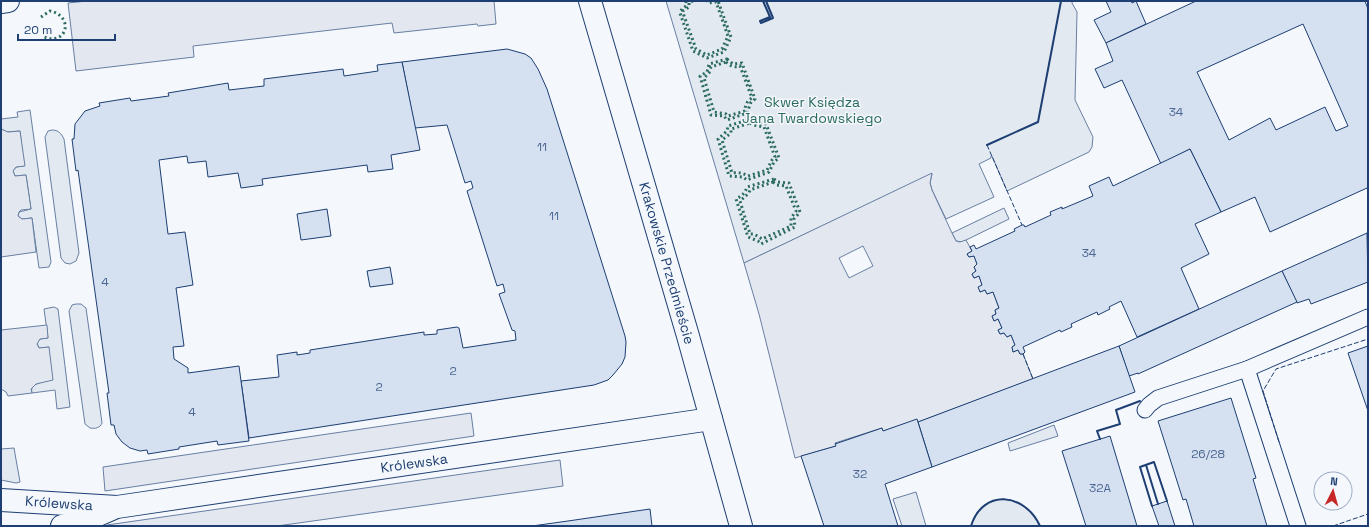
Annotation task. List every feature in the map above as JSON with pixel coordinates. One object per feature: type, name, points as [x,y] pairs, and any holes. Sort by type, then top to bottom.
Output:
[{"type":"street","points":[[1,2],[8,1]]},
{"type":"street","name":"Krakowskie Przedmieście","points":[[590,1],[684,322],[741,526]]},
{"type":"street","name":"Królewska","points":[[1,500],[117,507],[711,419]]},
{"type":"street","name":"Królewska","points":[[62,526],[84,521],[117,507]]},
{"type":"lane","points":[[1145,410],[1158,398],[1247,369],[1368,317]]},
{"type":"lane","points":[[1247,369],[1298,526]]},
{"type":"green space","name":"Skwer Księdza Jana Twardowskiego","points":[[666,1],[1072,1],[1077,12],[1075,100],[1093,137],[1092,147],[1089,152],[1007,191],[991,156],[991,158],[979,164],[994,197],[946,219],[932,190],[930,183],[932,174],[744,263]]},
{"type":"green space","points":[[30,110],[51,262],[49,267],[39,268],[32,218],[22,219],[18,216],[19,212],[31,209],[26,175],[15,176],[13,171],[16,167],[24,166],[20,131],[7,132],[1,129],[1,119],[18,117],[17,112]]},
{"type":"green space","points":[[52,130],[59,132],[64,139],[79,253],[76,261],[70,264],[65,263],[61,258],[45,137],[48,131]]},
{"type":"green space","points":[[1004,208],[1009,219],[962,242],[956,241],[952,233]]},
{"type":"green space","points":[[81,304],[86,308],[102,423],[99,427],[95,428],[90,428],[85,424],[69,311],[72,305]]},
{"type":"green space","points":[[54,307],[58,309],[70,407],[57,409],[55,390],[32,393],[34,386],[42,382],[49,347],[39,348],[37,343],[40,339],[48,338],[44,309]]},
{"type":"green space","points":[[1054,425],[1058,436],[1010,451],[1008,443]]},
{"type":"green space","points":[[14,448],[20,482],[16,483],[1,480],[1,449]]},
{"type":"green space","points":[[916,492],[926,526],[902,526],[893,499]]},
{"type":"green space","points":[[1003,499],[1015,501],[1025,507],[1034,516],[1040,526],[971,526],[973,520],[982,507],[996,500]]},
{"type":"shaded area","points":[[87,1],[494,1],[496,24],[478,26],[477,24],[394,33],[392,23],[193,46],[194,57],[76,71],[68,3]]},
{"type":"shaded area","points":[[1,129],[8,132],[20,131],[25,166],[16,167],[13,171],[15,176],[26,175],[31,209],[21,210],[18,216],[22,219],[32,218],[36,252],[1,257]]},
{"type":"shaded area","points":[[932,173],[930,183],[932,190],[956,241],[960,242],[966,240],[972,251],[967,254],[969,257],[974,256],[977,264],[974,267],[976,271],[972,274],[974,278],[979,276],[982,285],[980,292],[985,290],[987,294],[993,292],[999,308],[995,310],[996,314],[992,316],[994,321],[998,319],[1002,328],[998,330],[1000,334],[1004,333],[1007,337],[1011,335],[1015,345],[1012,347],[1013,352],[1018,350],[1020,354],[1023,354],[1033,379],[918,422],[917,420],[883,431],[882,428],[835,443],[836,446],[795,458],[759,314],[744,263]],"holes":[[[863,246],[873,266],[849,278],[839,258]]]},
{"type":"shaded area","points":[[47,325],[48,338],[40,339],[37,344],[39,348],[49,347],[53,380],[36,384],[31,389],[32,393],[8,396],[6,392],[1,389],[1,330]]},
{"type":"shaded area","points":[[471,413],[474,436],[105,491],[103,467]]},
{"type":"shaded area","points":[[560,460],[563,486],[277,526],[107,526],[107,525]]},
{"type":"building","points":[[1106,1],[1131,1],[1132,3],[1136,1],[1146,24],[1106,43],[1094,20],[1111,12]]},
{"type":"building","points":[[1196,1],[1365,1],[1368,9],[1368,190],[1367,188],[1270,232],[1255,197],[1221,212],[1190,149],[1161,164],[1122,80],[1104,88],[1095,69],[1113,61],[1106,43]],"holes":[[[1303,24],[1348,126],[1336,131],[1325,107],[1276,130],[1270,118],[1229,140],[1197,72]]]},
{"type":"building","points":[[507,49],[525,54],[531,58],[547,89],[625,336],[625,357],[622,364],[608,380],[594,385],[249,438],[241,381],[279,377],[277,355],[297,352],[297,355],[310,353],[310,350],[424,332],[424,335],[437,334],[437,330],[457,327],[459,328],[463,348],[516,340],[515,331],[512,330],[499,294],[505,292],[503,284],[497,286],[467,191],[473,188],[471,181],[465,183],[447,125],[415,128],[402,62]]},
{"type":"building","points":[[402,62],[420,150],[391,155],[393,169],[368,172],[367,165],[262,179],[263,185],[241,188],[238,173],[208,177],[206,161],[188,163],[187,156],[159,160],[168,234],[185,232],[193,285],[176,288],[184,346],[173,347],[174,359],[188,368],[188,373],[239,366],[249,441],[218,445],[217,441],[148,454],[147,450],[140,451],[130,448],[122,442],[116,434],[114,425],[111,425],[107,393],[109,393],[78,170],[76,171],[72,139],[74,139],[75,124],[85,111],[100,106],[99,103],[130,98],[131,101],[169,96],[168,93],[228,83],[229,90],[264,86],[264,79],[343,69],[344,76],[378,71],[377,65]]},
{"type":"building","points":[[1190,149],[1221,212],[1195,224],[1209,254],[1181,268],[1199,309],[1137,337],[1121,301],[1098,315],[1097,312],[1071,324],[1072,327],[1061,332],[1060,330],[1023,347],[1025,352],[1023,354],[1020,354],[1018,350],[1013,352],[1012,347],[1015,345],[1011,335],[1007,337],[1004,333],[1000,334],[998,330],[1002,328],[998,319],[994,321],[992,316],[996,314],[995,310],[999,308],[993,292],[987,294],[985,290],[980,292],[978,287],[982,285],[979,276],[974,278],[972,274],[976,271],[974,267],[977,264],[974,256],[969,257],[967,254],[972,251],[970,247],[974,245],[976,249],[1015,231],[1014,229],[1022,225],[1025,227],[1051,215],[1050,212],[1062,207],[1062,209],[1093,196],[1089,186],[1109,177],[1113,186]]},
{"type":"building","points":[[327,209],[331,236],[301,240],[297,214]]},
{"type":"building","points":[[1367,233],[1368,282],[1311,304],[1309,299],[1297,303],[1282,271]]},
{"type":"building","points":[[390,267],[393,284],[370,287],[367,271]]},
{"type":"building","points":[[1282,271],[1297,302],[1138,374],[1129,376],[1119,346]]},
{"type":"building","points":[[1119,346],[1135,392],[932,467],[918,422]]},
{"type":"building","points":[[1368,346],[1368,411],[1348,353]]},
{"type":"building","points":[[1231,398],[1256,478],[1253,479],[1267,526],[1194,526],[1186,499],[1183,500],[1158,421]]},
{"type":"building","points":[[917,419],[932,467],[885,484],[898,526],[824,526],[801,456],[836,446],[835,444],[882,428],[883,431]]},
{"type":"building","points":[[1110,436],[1137,526],[1086,526],[1062,451]]},
{"type":"building","points":[[1167,501],[1175,526],[1159,526],[1152,506]]},
{"type":"building","points":[[650,509],[652,526],[532,526],[568,521]]},
{"type":"hedge","points":[[686,1],[686,6],[680,13],[693,51],[707,58],[724,52],[731,37],[718,1]]},
{"type":"hedge","points":[[693,1],[689,2],[689,7],[683,11],[683,13],[696,49],[707,55],[722,49],[728,36],[716,2],[708,3],[707,1]]},
{"type":"hedge","points":[[41,17],[50,11],[58,14],[63,19],[65,24],[65,30],[62,35],[57,38],[51,39],[42,36]]},
{"type":"hedge","points":[[727,59],[733,64],[742,63],[755,99],[751,102],[747,113],[727,120],[724,116],[711,115],[700,76],[707,72],[709,64],[727,59]]},
{"type":"hedge","points":[[726,62],[729,65],[736,67],[740,66],[752,98],[747,103],[745,111],[728,116],[726,114],[714,112],[704,78],[709,73],[711,67],[726,62]]},
{"type":"hedge","points":[[751,119],[754,122],[766,124],[779,158],[774,162],[769,172],[747,180],[743,177],[729,176],[718,139],[727,131],[728,126],[751,119]]},
{"type":"hedge","points":[[750,123],[764,127],[775,157],[767,170],[748,176],[740,173],[732,173],[722,140],[731,133],[731,129],[750,123]]},
{"type":"hedge","points":[[774,179],[778,182],[789,183],[800,212],[794,219],[795,227],[761,244],[758,241],[748,237],[736,199],[743,194],[747,187],[774,179]]},
{"type":"hedge","points":[[773,182],[777,185],[786,186],[796,211],[791,218],[791,226],[762,239],[754,234],[750,234],[740,201],[749,193],[750,190],[773,182]]},
{"type":"fence","points":[[987,145],[1022,225]]},
{"type":"fence","points":[[1279,442],[1263,391],[1276,369],[1368,339]]},
{"type":"fence","points":[[1023,354],[1033,379]]},
{"type":"fence","points":[[1333,526],[1368,514]]},
{"type":"wall","points":[[763,1],[770,17],[760,21],[761,23],[773,18],[766,1]]},
{"type":"wall","points":[[987,145],[1038,122],[1061,1]]},
{"type":"wall","points":[[1100,439],[1097,431],[1120,424],[1116,410],[1140,401]]},
{"type":"wall","points":[[1152,506],[1140,467],[1154,462],[1167,501]]},
{"type":"wall","points":[[1146,465],[1158,504]]},
{"type":"wall","points":[[971,526],[977,514],[985,505],[1004,499],[1015,501],[1025,507],[1033,515],[1040,526]]}]
